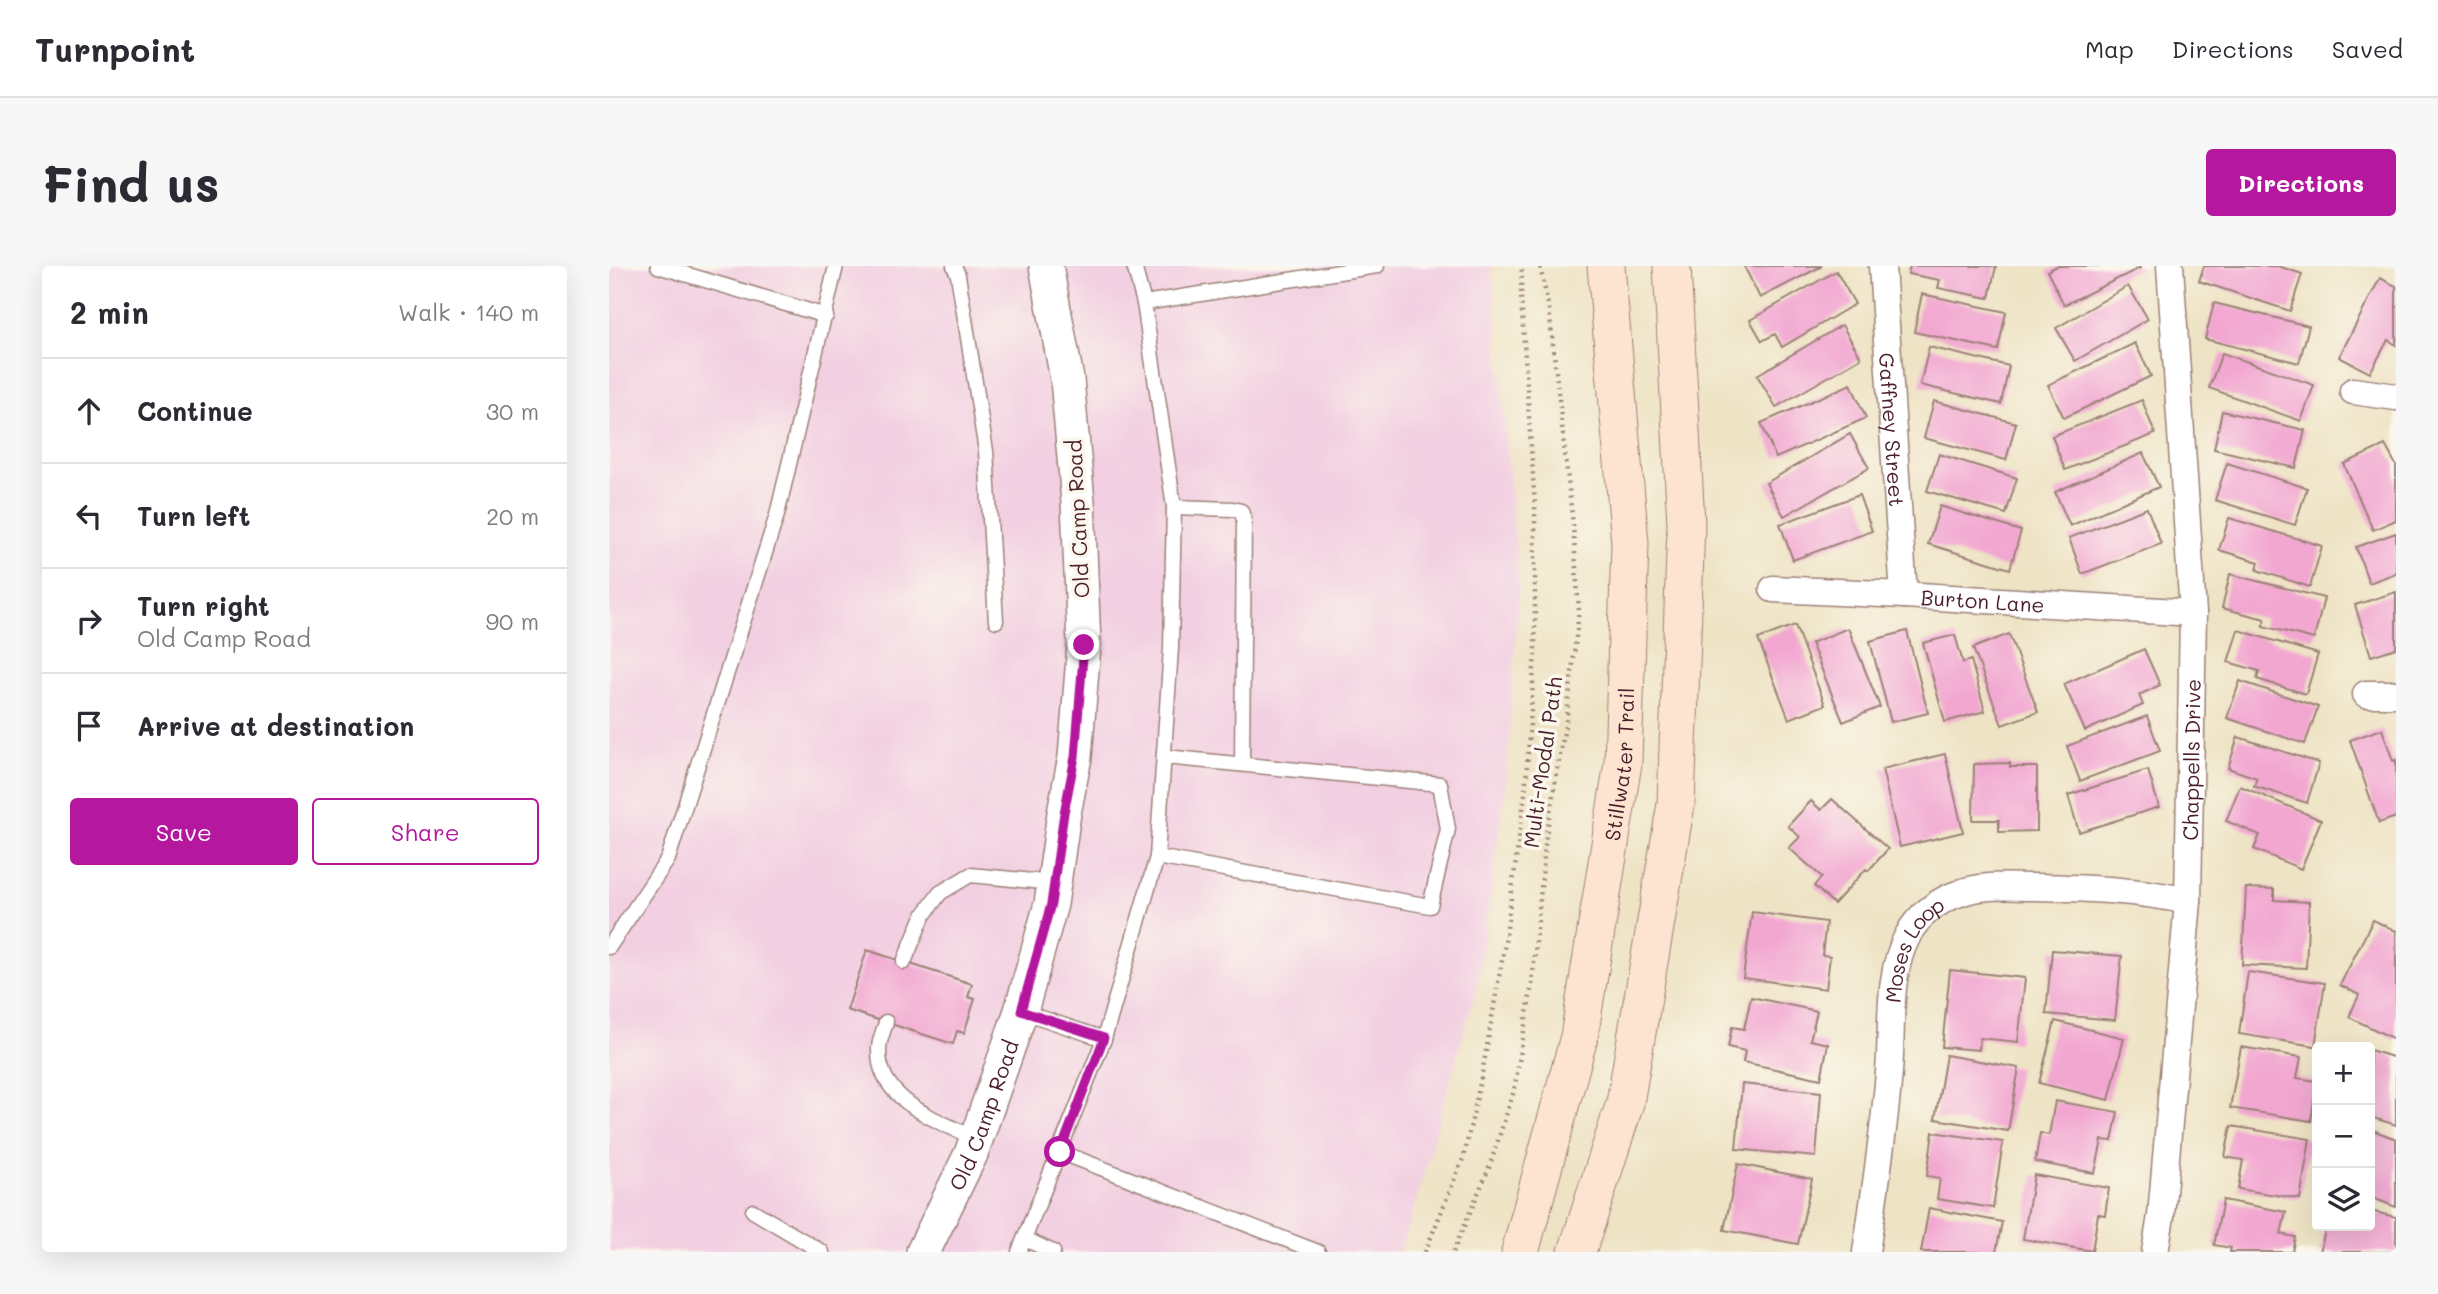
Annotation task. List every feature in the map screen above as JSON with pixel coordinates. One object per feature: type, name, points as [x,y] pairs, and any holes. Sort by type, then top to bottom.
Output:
[{"type":"main road","name":"Stillwater Trail","points":[[1520,1252],[1579,1037],[1623,762],[1630,543],[1606,266]]},
{"type":"main road","points":[[1577,1252],[1625,1103],[1676,804],[1686,524],[1672,266]]},
{"type":"street","name":"Old Camp Road","points":[[923,1252],[976,1139],[1021,1011],[1051,904],[1075,757],[1084,645],[1078,502],[1068,393],[1046,266]]},
{"type":"street","name":"Gaffney Street","points":[[1882,266],[1904,595]]},
{"type":"street","name":"Chappells Drive","points":[[2155,1252],[2161,1216],[2188,901],[2193,613],[2170,266]]},
{"type":"street","points":[[2353,391],[2396,397]]},
{"type":"street","name":"Burton Lane","points":[[1773,589],[2193,613]]},
{"type":"street","points":[[2366,694],[2396,694]]},
{"type":"street","name":"Moses Loop","points":[[1866,1252],[1889,1072],[1894,983],[1907,936],[1919,919],[1938,902],[1962,892],[1994,887],[2151,892],[2188,901]]},
{"type":"lane","points":[[657,266],[825,316]]},
{"type":"lane","points":[[609,947],[668,859],[778,515],[837,266]]},
{"type":"lane","points":[[954,266],[958,275],[986,452],[996,621]]},
{"type":"lane","points":[[1053,1252],[1022,1245],[1104,1038],[1157,857],[1171,648],[1174,507],[1144,303],[1134,266]]},
{"type":"lane","points":[[1144,303],[1377,266]]},
{"type":"lane","points":[[1174,507],[1233,509],[1241,512],[1244,520],[1242,764]]},
{"type":"lane","points":[[1157,857],[1430,906],[1448,829],[1440,783],[1165,757]]},
{"type":"lane","points":[[904,962],[923,916],[940,893],[971,875],[1054,883]]},
{"type":"lane","points":[[1021,1011],[1104,1038]]},
{"type":"lane","points":[[886,1022],[879,1049],[884,1077],[895,1093],[919,1111],[976,1139]]},
{"type":"lane","points":[[1060,1152],[1318,1252]]},
{"type":"lane","points":[[753,1211],[822,1252]]},
{"type":"path","name":"Multi-Modal Path","points":[[1425,1252],[1464,1156],[1482,1074],[1505,943],[1525,793],[1535,654],[1535,507],[1521,297],[1522,266]]},
{"type":"path","name":"Multi-Modal Path","points":[[1453,1252],[1489,1168],[1514,1091],[1532,985],[1546,835],[1567,715],[1579,611],[1573,525],[1551,323],[1540,266]]},
{"type":"shaded area","points":[[609,266],[1491,266],[1519,584],[1506,785],[1477,986],[1408,1229],[1399,1252],[609,1252]]},
{"type":"building","points":[[1744,266],[1822,266],[1760,298]]},
{"type":"building","points":[[1910,266],[1996,266],[1989,298],[1938,288],[1940,280],[1908,274]]},
{"type":"building","points":[[2057,266],[2140,268],[2064,305],[2047,271]]},
{"type":"building","points":[[2204,266],[2278,266],[2302,274],[2290,311],[2199,281]]},
{"type":"building","points":[[1836,271],[1855,304],[1782,347],[1775,334],[1762,341],[1750,320]]},
{"type":"building","points":[[2380,278],[2396,286],[2396,345],[2388,340],[2370,373],[2339,357]]},
{"type":"building","points":[[2128,286],[2148,319],[2075,361],[2056,328]]},
{"type":"building","points":[[1922,294],[2006,312],[1998,350],[1914,332]]},
{"type":"building","points":[[2214,303],[2309,326],[2299,363],[2205,339]]},
{"type":"building","points":[[1842,325],[1861,358],[1776,407],[1757,375]]},
{"type":"building","points":[[2135,343],[2151,376],[2064,418],[2048,385]]},
{"type":"building","points":[[1929,347],[2009,366],[2001,404],[1920,385]]},
{"type":"building","points":[[2222,353],[2314,385],[2301,421],[2209,388]]},
{"type":"building","points":[[1851,384],[1866,418],[1776,458],[1761,423]]},
{"type":"building","points":[[2142,400],[2155,434],[2065,470],[2052,436]]},
{"type":"building","points":[[1934,401],[2016,423],[2006,460],[1924,438]]},
{"type":"building","points":[[2222,411],[2305,430],[2296,468],[2214,449]]},
{"type":"building","points":[[1850,434],[1869,468],[1784,516],[1766,483]]},
{"type":"building","points":[[2385,445],[2396,465],[2396,520],[2373,530],[2344,464]]},
{"type":"building","points":[[2143,453],[2159,487],[2070,526],[2055,492]]},
{"type":"building","points":[[1939,454],[2017,478],[2006,514],[1927,491]]},
{"type":"building","points":[[2227,463],[2307,488],[2295,525],[2215,500]]},
{"type":"building","points":[[1859,495],[1872,531],[1793,560],[1780,524]]},
{"type":"building","points":[[1940,506],[2021,531],[2010,569],[1928,544]]},
{"type":"building","points":[[2147,508],[2161,544],[2082,574],[2069,538]]},
{"type":"building","points":[[2229,518],[2322,546],[2310,587],[2257,570],[2259,562],[2219,550]]},
{"type":"building","points":[[2396,533],[2396,573],[2369,583],[2356,547]]},
{"type":"building","points":[[2230,574],[2324,598],[2314,639],[2263,626],[2265,619],[2222,608]]},
{"type":"building","points":[[2396,592],[2396,648],[2371,656],[2355,605]]},
{"type":"building","points":[[1795,625],[1825,705],[1789,719],[1758,639]]},
{"type":"building","points":[[1848,628],[1880,707],[1843,722],[1811,643]]},
{"type":"building","points":[[2238,630],[2318,654],[2306,694],[2257,679],[2259,671],[2228,662]]},
{"type":"building","points":[[1907,631],[1928,713],[1891,722],[1870,641]]},
{"type":"building","points":[[2009,634],[2038,712],[2002,725],[1973,648]]},
{"type":"building","points":[[1955,635],[1963,663],[1971,660],[1985,711],[1945,722],[1923,643]]},
{"type":"building","points":[[2144,649],[2160,685],[2139,695],[2143,705],[2085,731],[2064,684]]},
{"type":"building","points":[[2240,681],[2318,707],[2305,744],[2227,718]]},
{"type":"building","points":[[2147,716],[2160,751],[2080,781],[2067,746]]},
{"type":"building","points":[[2382,729],[2393,761],[2396,760],[2396,817],[2379,823],[2350,740]]},
{"type":"building","points":[[2238,737],[2319,763],[2307,803],[2254,786],[2257,778],[2228,768]]},
{"type":"building","points":[[1945,754],[1963,832],[1900,847],[1882,769]]},
{"type":"building","points":[[2010,763],[2010,767],[2037,767],[2037,831],[1999,832],[1999,820],[1973,820],[1974,764]]},
{"type":"building","points":[[2148,770],[2159,807],[2079,832],[2068,795]]},
{"type":"building","points":[[2240,786],[2321,820],[2301,869],[2254,849],[2260,835],[2226,821]]},
{"type":"building","points":[[1832,799],[1888,849],[1834,904],[1814,886],[1822,877],[1789,848],[1800,837],[1788,826],[1811,801],[1821,810]]},
{"type":"building","points":[[2246,888],[2274,889],[2274,900],[2309,902],[2306,968],[2242,965]]},
{"type":"building","points":[[1752,912],[1826,922],[1822,955],[1830,956],[1826,989],[1743,978]]},
{"type":"building","points":[[2373,920],[2396,931],[2396,1040],[2349,1017],[2359,995],[2340,985]]},
{"type":"building","points":[[867,950],[972,984],[968,997],[975,999],[964,1033],[957,1031],[953,1044],[847,1010]]},
{"type":"building","points":[[2052,950],[2122,956],[2115,1020],[2046,1014]]},
{"type":"building","points":[[1950,970],[2025,978],[2018,1042],[1980,1038],[1979,1050],[1942,1047]]},
{"type":"building","points":[[2248,972],[2325,983],[2316,1042],[2312,1042],[2312,1046],[2239,1034]]},
{"type":"building","points":[[1751,997],[1817,1011],[1810,1040],[1828,1044],[1821,1079],[1743,1062],[1745,1051],[1728,1047],[1732,1027],[1744,1029]]},
{"type":"building","points":[[2055,1021],[2124,1038],[2109,1100],[2039,1083]]},
{"type":"building","points":[[2241,1047],[2301,1057],[2297,1078],[2312,1080],[2311,1121],[2230,1108]]},
{"type":"building","points":[[2375,1052],[2396,1058],[2396,1125],[2375,1119]]},
{"type":"building","points":[[1946,1055],[2019,1068],[2008,1131],[1935,1119]]},
{"type":"building","points":[[1742,1084],[1821,1092],[1816,1157],[1736,1149]]},
{"type":"building","points":[[2055,1101],[2118,1112],[2112,1141],[2102,1140],[2095,1173],[2035,1162],[2040,1133],[2049,1135]]},
{"type":"building","points":[[2231,1126],[2310,1139],[2300,1199],[2238,1189],[2243,1160],[2225,1157]]},
{"type":"building","points":[[2375,1131],[2396,1139],[2396,1207],[2375,1199]]},
{"type":"building","points":[[1933,1132],[2003,1142],[1993,1208],[1937,1199],[1940,1178],[1927,1176]]},
{"type":"building","points":[[1738,1164],[1812,1179],[1798,1244],[1724,1230]]},
{"type":"building","points":[[2034,1175],[2109,1188],[2105,1215],[2098,1214],[2092,1251],[2023,1239]]},
{"type":"building","points":[[2223,1200],[2286,1212],[2281,1234],[2295,1237],[2292,1252],[2230,1252],[2231,1248],[2214,1245]]},
{"type":"building","points":[[1929,1208],[2002,1222],[1996,1252],[1921,1252]]},
{"type":"building","points":[[2375,1212],[2396,1217],[2396,1252],[2320,1252],[2325,1231],[2375,1231]]},
{"type":"route","points":[[1060,1152],[1104,1038],[1021,1011],[1051,904],[1075,757],[1084,645]]}]
